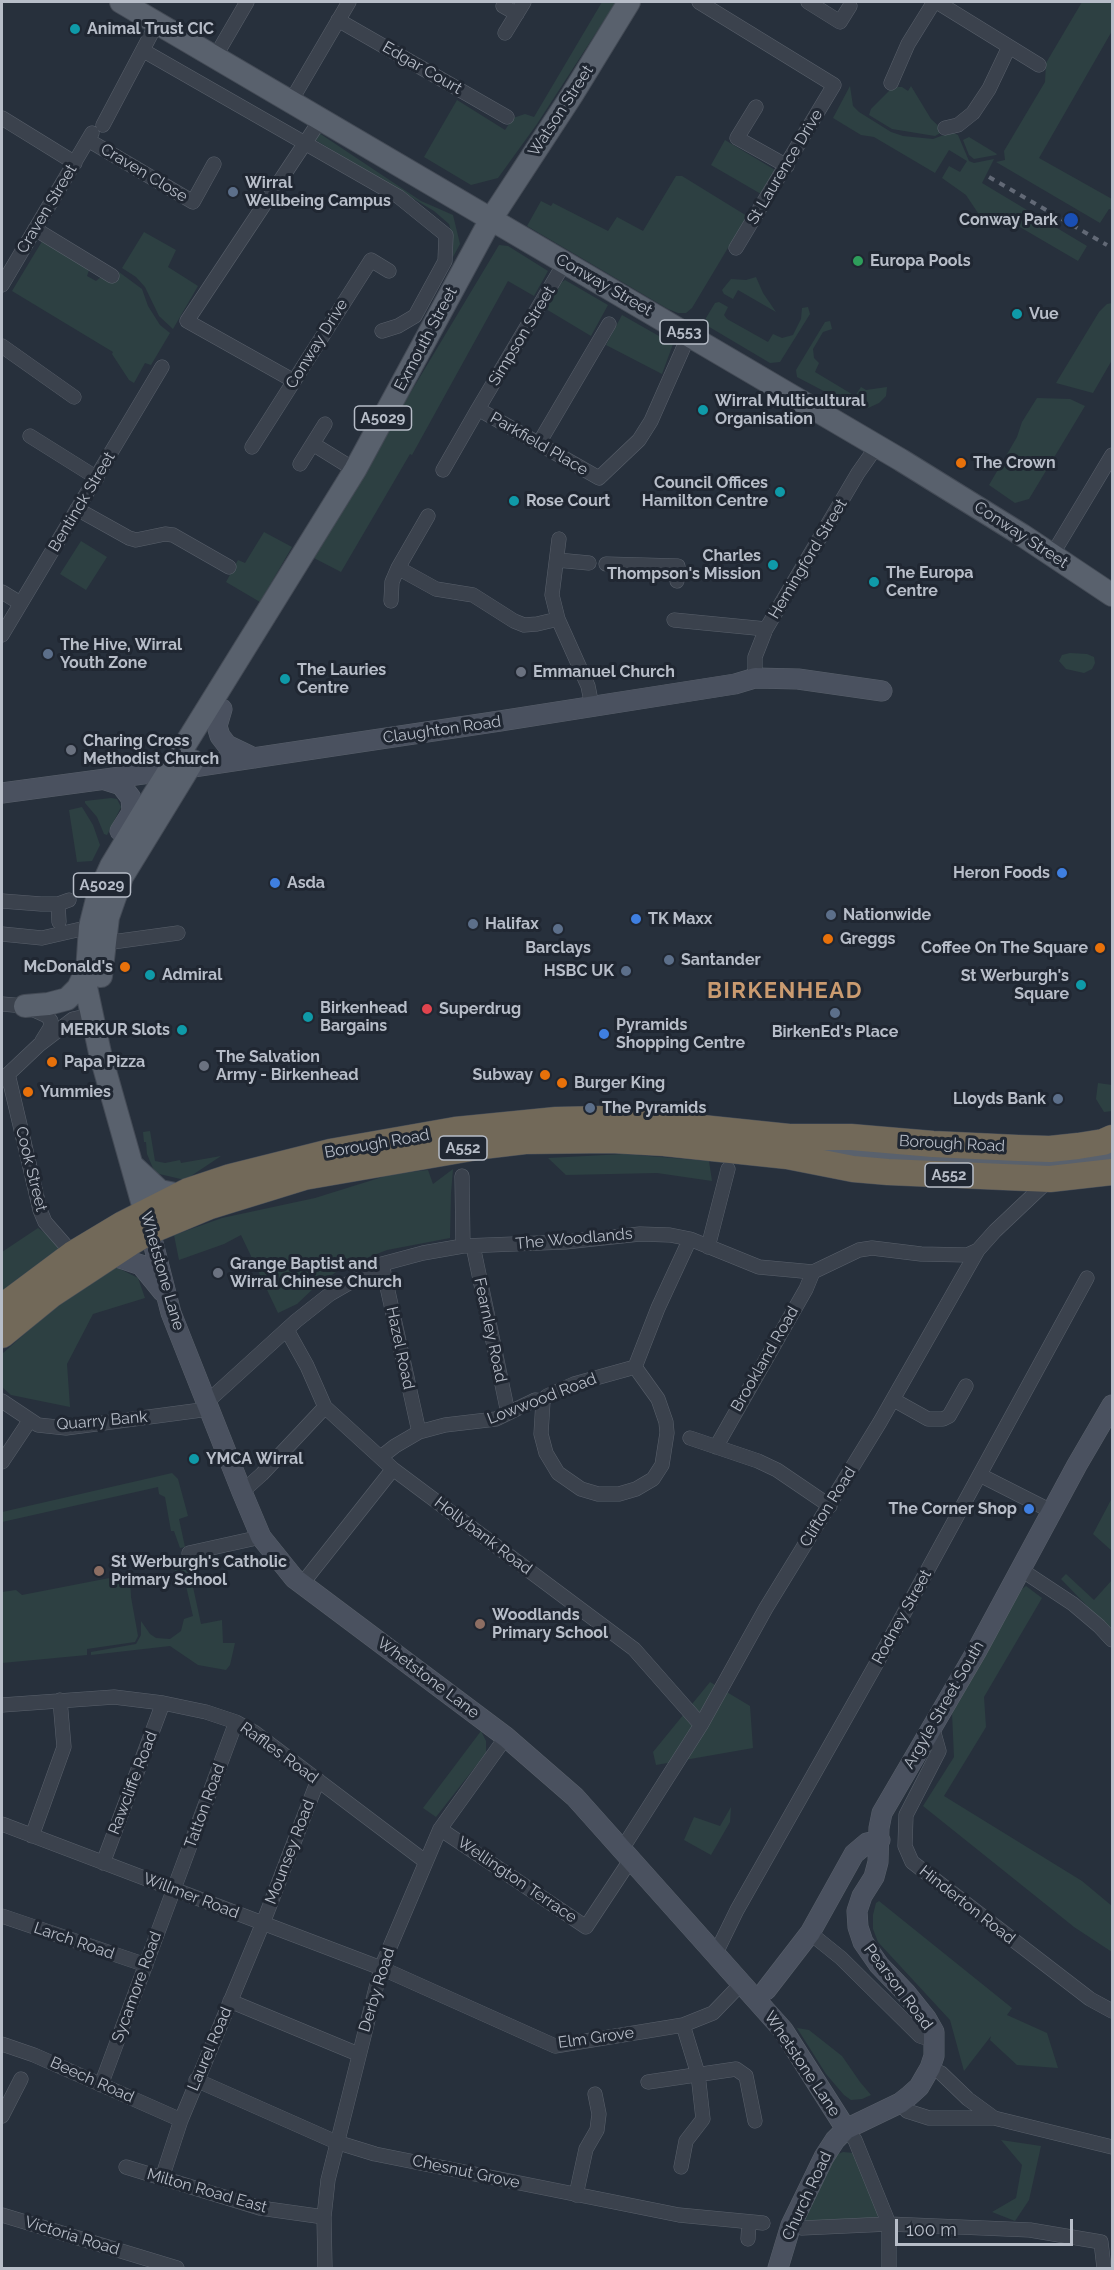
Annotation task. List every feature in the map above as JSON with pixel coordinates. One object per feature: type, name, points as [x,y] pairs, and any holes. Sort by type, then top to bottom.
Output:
[{"type":"highway","name":"Borough Road","points":[[2,1307],[73,1254],[139,1223],[180,1195],[230,1177],[330,1152],[455,1130],[556,1120],[602,1119],[654,1123],[788,1147],[853,1169],[1050,1179],[1113,1172]]},
{"type":"highway","name":"Borough Road","points":[[788,1147],[851,1137],[933,1144],[1050,1149],[1103,1142],[1113,1138]]},
{"type":"highway","name":"A552","points":[[2,1335],[51,1295],[111,1255],[139,1223],[210,1206],[304,1177],[525,1141],[611,1140],[788,1147]]},
{"type":"main road","name":"Conway Street","points":[[121,2],[878,446],[958,494],[1113,596]]},
{"type":"main road","name":"Watson Street","points":[[491,219],[572,95],[629,2]]},
{"type":"main road","name":"Exmouth Street","points":[[91,1015],[86,987],[87,969],[98,935],[108,917],[122,877],[179,769],[268,613],[355,470],[491,219]]},
{"type":"main road","name":"Exmouth Street","points":[[91,1015],[100,987],[98,895],[111,866],[222,709],[245,668],[268,613]]},
{"type":"main road","name":"Claughton Road","points":[[2,793],[254,758],[735,684],[755,678],[798,679],[882,691]]},
{"type":"main road","points":[[222,709],[217,726],[220,736],[227,745],[254,758]]},
{"type":"main road","points":[[98,895],[103,863],[132,812],[133,805],[128,791],[114,781],[104,780]]},
{"type":"main road","points":[[25,1006],[48,1004],[67,999],[78,988],[87,969]]},
{"type":"main road","name":"Whetstone Lane","points":[[91,1015],[129,1162],[132,1203],[129,1215],[139,1223],[167,1296],[171,1313],[261,1537],[294,1578],[506,1737],[575,1797],[783,2030],[846,2129]]},
{"type":"main road","name":"Borough Road","points":[[788,1147],[1030,1164],[1070,1162],[1113,1156]]},
{"type":"main road","name":"Whetstone Lane","points":[[129,1162],[160,1191],[180,1195]]},
{"type":"main road","points":[[111,1255],[141,1265],[167,1296]]},
{"type":"main road","name":"Argyle Street South","points":[[880,1840],[879,1828],[887,1803],[1113,1405]]},
{"type":"main road","points":[[766,1990],[810,1933],[854,1854],[867,1843],[880,1840]]},
{"type":"main road","name":"Pearson Road","points":[[846,2129],[900,2103],[919,2087],[934,2056],[934,2032],[926,2018],[879,1965],[863,1942],[858,1927],[857,1911],[862,1896],[874,1876],[880,1840]]},
{"type":"main road","name":"Church Road","points":[[778,2268],[791,2225],[824,2157],[846,2129]]},
{"type":"street","points":[[215,57],[248,2]]},
{"type":"street","points":[[291,101],[348,2]]},
{"type":"street","points":[[505,33],[524,2]]},
{"type":"street","name":"St Laurence Drive","points":[[699,2],[834,85],[736,248]]},
{"type":"street","points":[[808,2],[840,22],[850,6]]},
{"type":"street","points":[[891,83],[908,44],[935,2],[1039,65]]},
{"type":"street","points":[[503,6],[517,14]]},
{"type":"street","name":"Edgar Court","points":[[338,20],[507,117]]},
{"type":"street","name":"Craven Street","points":[[2,285],[144,51],[158,23]]},
{"type":"street","points":[[964,139],[951,127],[973,113],[989,89],[1009,47]]},
{"type":"street","points":[[144,51],[399,198],[446,235],[445,261],[415,316],[398,326],[382,331]]},
{"type":"street","points":[[756,107],[737,138],[787,166]]},
{"type":"street","points":[[294,381],[187,321],[321,119]]},
{"type":"street","points":[[3,123],[75,163]]},
{"type":"street","name":"Craven Close","points":[[95,133],[193,202],[213,164]]},
{"type":"street","points":[[35,229],[112,276]]},
{"type":"street","name":"Conway Drive","points":[[252,447],[371,260],[389,271]]},
{"type":"street","name":"Simpson Street","points":[[478,409],[565,262]]},
{"type":"street","points":[[539,443],[609,324]]},
{"type":"street","name":"Parkfield Place","points":[[443,470],[478,409],[599,478],[639,440],[651,421],[689,335]]},
{"type":"street","points":[[2,346],[74,397]]},
{"type":"street","name":"Bentinck Street","points":[[2,635],[162,367]]},
{"type":"street","points":[[300,464],[325,424]]},
{"type":"street","points":[[30,436],[97,478]]},
{"type":"street","points":[[313,444],[355,470]]},
{"type":"street","name":"Hemingford Street","points":[[755,678],[755,657],[766,629],[858,473],[878,446]]},
{"type":"street","points":[[1052,555],[1113,455]]},
{"type":"street","points":[[77,509],[136,540],[165,534],[173,535],[229,567]]},
{"type":"street","points":[[391,601],[392,582],[398,568],[428,516]]},
{"type":"street","points":[[559,539],[552,596],[558,620],[588,686],[592,706]]},
{"type":"street","points":[[556,560],[590,563]]},
{"type":"street","points":[[606,564],[678,566],[677,581]]},
{"type":"street","points":[[398,568],[436,589],[473,595],[514,621],[531,624],[558,620]]},
{"type":"street","points":[[2,592],[20,603]]},
{"type":"street","points":[[674,620],[766,629]]},
{"type":"street","points":[[2,901],[64,902],[59,922]]},
{"type":"street","points":[[2,934],[42,938],[178,933]]},
{"type":"street","points":[[2,1004],[25,1006],[41,1012],[51,1021],[50,1028],[39,1046]]},
{"type":"street","points":[[5,1077],[39,1046],[74,1019],[91,1015]]},
{"type":"street","name":"Cook Street","points":[[5,1077],[40,1210],[45,1222],[73,1254]]},
{"type":"street","points":[[708,1247],[728,1169]]},
{"type":"street","name":"Fearnley Road","points":[[462,1176],[468,1246],[508,1413]]},
{"type":"street","name":"Clifton Road","points":[[626,1854],[766,1608],[894,1400],[978,1250],[1050,1179]]},
{"type":"street","name":"The Woodlands","points":[[208,1406],[286,1330],[330,1294],[382,1264],[423,1253],[468,1246],[565,1242],[640,1234],[670,1235],[690,1239],[759,1267],[813,1272]]},
{"type":"street","points":[[543,1401],[541,1434],[546,1453],[558,1473],[581,1489],[598,1494],[619,1494],[636,1489],[653,1479],[662,1465],[667,1434],[666,1422],[658,1399],[635,1367],[658,1308],[690,1239]]},
{"type":"street","points":[[813,1272],[860,1250],[872,1248],[921,1254],[956,1255],[967,1255],[978,1250]]},
{"type":"street","name":"Hazel Road","points":[[382,1264],[419,1432]]},
{"type":"street","name":"Brookland Road","points":[[716,1447],[806,1289],[813,1272]]},
{"type":"street","name":"Rodney Street","points":[[715,1955],[1087,1278]]},
{"type":"street","name":"Hollybank Road","points":[[286,1330],[307,1366],[325,1407],[393,1469],[634,1649],[701,1725]]},
{"type":"street","name":"Lowwood Road","points":[[381,1457],[419,1432],[445,1425],[482,1422],[535,1400],[543,1401],[547,1396],[573,1384],[635,1367]]},
{"type":"street","points":[[894,1400],[928,1419],[943,1419],[949,1416],[966,1386]]},
{"type":"street","name":"Quarry Bank","points":[[2,1401],[38,1425],[66,1428],[208,1406]]},
{"type":"street","points":[[242,1492],[325,1407]]},
{"type":"street","points":[[2,1462],[30,1420]]},
{"type":"street","points":[[690,1438],[777,1470],[830,1506]]},
{"type":"street","points":[[302,1584],[393,1469]]},
{"type":"street","points":[[980,1475],[1053,1512]]},
{"type":"street","points":[[189,1553],[261,1537]]},
{"type":"street","points":[[1020,1569],[1073,1604],[1113,1640]]},
{"type":"street","name":"Raffles Road","points":[[2,1705],[114,1697],[163,1703],[206,1712],[236,1722],[254,1732],[426,1862]]},
{"type":"street","points":[[32,1836],[64,1747],[60,1700]]},
{"type":"street","name":"Rawcliffe Road","points":[[103,1863],[163,1703]]},
{"type":"street","name":"Tatton Road","points":[[174,1889],[236,1722]]},
{"type":"street","name":"Hinderton Road","points":[[932,1726],[939,1751],[906,1815],[905,1846],[912,1862],[1090,2000],[1113,2011]]},
{"type":"street","name":"Derby Road","points":[[325,2268],[324,2217],[328,2180],[381,1968],[440,1829],[506,1737]]},
{"type":"street","name":"Mounsey Road","points":[[262,1923],[318,1780]]},
{"type":"street","name":"Willmer Road","points":[[2,1824],[381,1968]]},
{"type":"street","name":"Wellington Terrace","points":[[440,1829],[586,1927],[626,1854]]},
{"type":"street","name":"Sycamore Road","points":[[101,2085],[174,1889]]},
{"type":"street","name":"Larch Road","points":[[2,1917],[146,1965]]},
{"type":"street","name":"Laurel Road","points":[[162,2178],[196,2080],[262,1923]]},
{"type":"street","points":[[810,1933],[841,1958],[920,2036],[935,2041]]},
{"type":"street","name":"Elm Grove","points":[[381,1968],[555,2046],[683,2025],[713,2013],[741,1984]]},
{"type":"street","points":[[230,2001],[358,2054]]},
{"type":"street","points":[[681,2167],[686,2141],[703,2119],[698,2074],[683,2025]]},
{"type":"street","name":"Beech Road","points":[[2,2044],[34,2055],[181,2120]]},
{"type":"street","points":[[930,2068],[941,2073],[994,2118]]},
{"type":"street","points":[[648,2082],[736,2069],[746,2076],[755,2121]]},
{"type":"street","points":[[2,2115],[21,2079]]},
{"type":"street","name":"Chesnut Grove","points":[[196,2080],[336,2142],[375,2154],[679,2215],[756,2222],[748,2238]]},
{"type":"street","points":[[576,2195],[586,2149],[597,2130],[599,2114],[595,2094]]},
{"type":"street","points":[[900,2103],[907,2111],[928,2118],[994,2118],[1113,2147]]},
{"type":"street","points":[[846,2129],[855,2140],[889,2224],[889,2268]]},
{"type":"street","name":"Milton Road East","points":[[126,2167],[260,2208],[324,2217]]},
{"type":"street","name":"Victoria Road","points":[[2,2215],[177,2268]]},
{"type":"street","points":[[791,2225],[802,2228],[889,2224],[1029,2230],[1101,2242],[1104,2268]]},
{"type":"shaded area","points":[[602,2],[616,2],[537,124],[498,178],[471,185],[424,157],[457,100],[505,130],[513,118],[525,114],[534,117]]},
{"type":"shaded area","points":[[1082,2],[1112,2],[1112,31],[1039,158],[1112,199],[1112,210],[1109,209],[1100,223],[996,162],[1005,160],[1004,151],[1045,82],[1046,63]]},
{"type":"shaded area","points":[[850,86],[853,106],[891,132],[903,136],[933,139],[952,132],[958,135],[969,161],[974,163],[994,159],[982,183],[1087,246],[1078,261],[1013,223],[1000,220],[989,222],[978,218],[980,216],[966,195],[942,178],[949,166],[960,172],[967,161],[949,150],[935,173],[874,137],[861,135],[833,118]]},
{"type":"shaded area","points":[[911,86],[931,119],[944,131],[935,136],[892,129],[869,115],[871,109],[890,90],[902,87],[908,91]]},
{"type":"shaded area","points":[[319,133],[421,201],[453,215],[460,244],[453,257],[453,238],[449,224],[434,211],[312,138]]},
{"type":"shaded area","points":[[969,137],[997,154],[974,159],[969,155],[963,140]]},
{"type":"shaded area","points":[[725,140],[775,170],[761,194],[711,165]]},
{"type":"shaded area","points":[[676,176],[682,176],[747,216],[692,308],[686,313],[668,309],[527,226],[541,201],[551,206],[553,203],[608,231],[617,217],[643,231]]},
{"type":"shaded area","points":[[144,232],[176,250],[168,267],[198,286],[173,329],[159,316],[145,287],[136,277],[122,268]]},
{"type":"shaded area","points":[[44,238],[86,262],[89,270],[87,276],[96,281],[102,276],[115,279],[119,272],[142,289],[148,306],[160,325],[170,333],[151,365],[145,363],[134,383],[129,380],[112,354],[113,352],[12,291]]},
{"type":"shaded area","points":[[499,245],[508,246],[548,271],[534,296],[508,281],[412,455],[410,454],[341,572],[312,557]]},
{"type":"shaded area","points":[[756,277],[763,293],[776,312],[738,290],[733,299],[724,294],[722,290],[731,279],[746,280]]},
{"type":"shaded area","points":[[565,280],[608,305],[591,336],[546,309]]},
{"type":"shaded area","points":[[719,302],[728,307],[724,315],[727,319],[768,342],[773,334],[782,338],[793,335],[801,319],[802,308],[808,307],[810,314],[780,362],[770,363],[706,325],[706,318],[715,303]]},
{"type":"shaded area","points":[[1112,303],[1112,360],[1093,393],[1056,383],[1099,312],[1107,304]]},
{"type":"shaded area","points":[[622,315],[673,344],[662,374],[606,345]]},
{"type":"shaded area","points":[[830,321],[832,329],[823,332],[813,349],[814,358],[819,363],[815,372],[855,396],[861,387],[866,390],[887,387],[886,396],[879,403],[866,409],[858,409],[797,377],[796,370],[825,322]]},
{"type":"shaded area","points":[[1037,398],[1070,399],[1085,406],[1029,499],[1015,503],[989,485]]},
{"type":"shaded area","points":[[264,532],[292,547],[260,602],[226,582],[238,560],[245,563]]},
{"type":"shaded area","points":[[81,541],[107,557],[86,590],[60,574]]},
{"type":"shaded area","points":[[1087,654],[1094,657],[1095,663],[1092,669],[1084,673],[1066,669],[1059,661],[1062,655]]},
{"type":"shaded area","points":[[117,799],[121,807],[107,835],[104,834],[97,817],[85,801]]},
{"type":"shaded area","points":[[82,807],[93,825],[100,845],[92,861],[77,862],[69,810]]},
{"type":"shaded area","points":[[1098,1083],[1112,1085],[1112,1111],[1104,1112],[1096,1099]]},
{"type":"shaded area","points":[[150,1131],[155,1161],[165,1163],[180,1160],[181,1163],[221,1156],[185,1180],[155,1173],[147,1154],[146,1142],[144,1142],[143,1132]]},
{"type":"shaded area","points":[[624,1154],[709,1161],[712,1181],[657,1173],[566,1175],[548,1158]]},
{"type":"shaded area","points":[[453,1169],[450,1238],[387,1250],[343,1267],[315,1287],[297,1304],[278,1313],[241,1235],[224,1244],[179,1260],[174,1235],[222,1218],[315,1198],[392,1174],[428,1170],[433,1184]]},
{"type":"shaded area","points":[[38,1228],[67,1249],[2,1296],[2,1252]]},
{"type":"shaded area","points":[[116,1267],[138,1278],[145,1298],[93,1314],[67,1364],[70,1407],[11,1395],[2,1387],[2,1354],[76,1288]]},
{"type":"shaded area","points":[[172,1473],[178,1479],[188,1516],[179,1519],[185,1547],[180,1548],[174,1531],[171,1531],[165,1497],[159,1494],[158,1487],[2,1522],[2,1512]]},
{"type":"shaded area","points":[[1112,1498],[1112,1551],[1093,1534]]},
{"type":"shaded area","points":[[187,1559],[201,1624],[222,1620],[223,1643],[235,1643],[230,1665],[226,1670],[198,1665],[170,1646],[91,1655],[91,1652],[136,1644],[141,1635],[141,1621],[150,1634],[156,1638],[170,1639],[181,1631],[184,1619],[193,1616],[183,1573],[174,1574],[177,1563]]},
{"type":"shaded area","points":[[130,1574],[131,1597],[138,1636],[135,1642],[87,1649],[87,1655],[2,1663],[2,1592],[16,1590],[22,1595]]},
{"type":"shaded area","points":[[1066,1574],[1094,1600],[1112,1580],[1112,1632],[1061,1579]]},
{"type":"shaded area","points":[[1026,1586],[1042,1598],[984,1697],[986,1727],[944,1796],[1082,1881],[1112,1906],[1112,1952],[1074,1927],[923,1806],[954,1757],[952,1713],[1015,1594]]},
{"type":"shaded area","points":[[710,1682],[750,1706],[753,1748],[656,1765],[653,1752]]},
{"type":"shaded area","points":[[481,1731],[486,1741],[486,1753],[436,1817],[423,1808]]},
{"type":"shaded area","points":[[731,1807],[730,1822],[711,1855],[684,1840],[694,1817],[720,1826]]},
{"type":"shaded area","points":[[879,1901],[1012,2008],[1007,2015],[1047,2033],[1058,2068],[1017,2065],[990,2040],[991,2036],[964,2071],[950,2020],[878,1942],[873,1929],[873,1915],[876,1903]]},
{"type":"shaded area","points":[[797,2028],[809,2030],[842,2056],[871,2095],[851,2100],[844,2095],[826,2074]]},
{"type":"shaded area","points":[[1001,2140],[1041,2146],[1029,2200],[1015,2221],[992,2212],[1016,2198],[1022,2165]]},
{"type":"shaded area","points":[[843,2152],[854,2153],[871,2194],[878,2216],[876,2220],[805,2223],[805,2217],[836,2155]]},
{"type":"railway","points":[[989,177],[1107,245]]},
{"type":"place","name":"Animal Trust CIC","points":[[75,29]]},
{"type":"place","name":"Wirral Wellbeing Campus","points":[[233,192]]},
{"type":"place","name":"Conway Park","points":[[1071,220]]},
{"type":"place","name":"Europa Pools","points":[[858,261]]},
{"type":"place","name":"Vue","points":[[1017,314]]},
{"type":"place","name":"Wirral Multicultural Organisation","points":[[703,410]]},
{"type":"place","name":"The Crown","points":[[961,463]]},
{"type":"place","name":"Council Offices Hamilton Centre","points":[[780,492]]},
{"type":"place","name":"Rose Court","points":[[514,501]]},
{"type":"place","name":"Charles Thompson's Mission","points":[[773,565]]},
{"type":"place","name":"The Europa Centre","points":[[874,582]]},
{"type":"place","name":"The Hive, Wirral Youth Zone","points":[[48,654]]},
{"type":"place","name":"Emmanuel Church","points":[[521,672]]},
{"type":"place","name":"The Lauries Centre","points":[[285,679]]},
{"type":"place","name":"Charing Cross Methodist Church","points":[[71,750]]},
{"type":"place","name":"Heron Foods","points":[[1062,873]]},
{"type":"place","name":"Asda","points":[[275,883]]},
{"type":"place","name":"Nationwide","points":[[831,915]]},
{"type":"place","name":"TK Maxx","points":[[636,919]]},
{"type":"place","name":"Halifax","points":[[473,924]]},
{"type":"place","name":"Barclays","points":[[558,929]]},
{"type":"place","name":"Greggs","points":[[828,939]]},
{"type":"place","name":"Coffee On The Square","points":[[1100,948]]},
{"type":"place","name":"Santander","points":[[669,960]]},
{"type":"place","name":"McDonald's","points":[[125,967]]},
{"type":"place","name":"HSBC UK","points":[[626,971]]},
{"type":"place","name":"Admiral","points":[[150,975]]},
{"type":"place","name":"St Werburgh's Square","points":[[1081,985]]},
{"type":"place","name":"Superdrug","points":[[427,1009]]},
{"type":"place","name":"BirkenEd's Place","points":[[835,1013]]},
{"type":"place","name":"Birkenhead Bargains","points":[[308,1017]]},
{"type":"place","name":"MERKUR Slots","points":[[182,1030]]},
{"type":"place","name":"Pyramids Shopping Centre","points":[[604,1034]]},
{"type":"place","name":"Papa Pizza","points":[[52,1062]]},
{"type":"place","name":"The Salvation Army - Birkenhead","points":[[204,1066]]},
{"type":"place","name":"Subway","points":[[545,1075]]},
{"type":"place","name":"Burger King","points":[[562,1083]]},
{"type":"place","name":"Yummies","points":[[28,1092]]},
{"type":"place","name":"Lloyds Bank","points":[[1058,1099]]},
{"type":"place","name":"The Pyramids","points":[[590,1108]]},
{"type":"place","name":"Grange Baptist and Wirral Chinese Church","points":[[218,1273]]},
{"type":"place","name":"YMCA Wirral","points":[[194,1459]]},
{"type":"place","name":"The Corner Shop","points":[[1029,1509]]},
{"type":"place","name":"St Werburgh's Catholic Primary School","points":[[99,1571]]},
{"type":"place","name":"Woodlands Primary School","points":[[480,1624]]},
{"type":"district","name":"BIRKENHEAD","points":[[785,991]]}]
